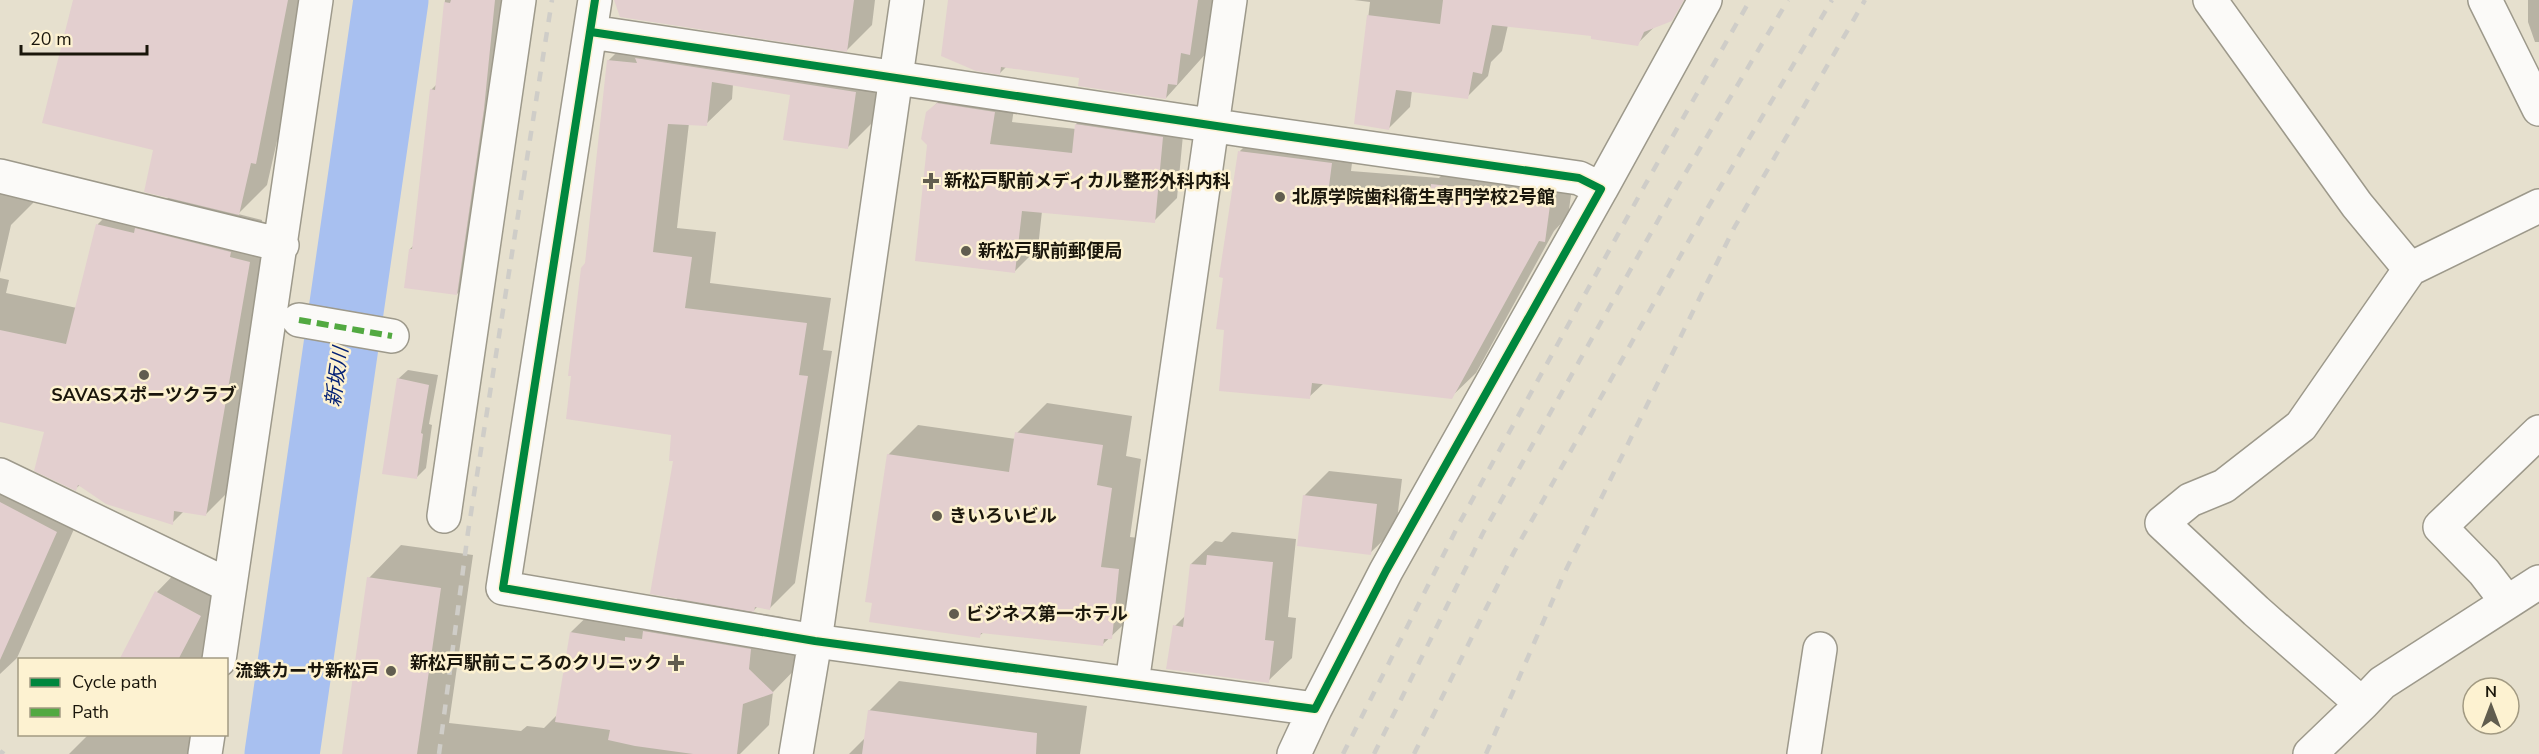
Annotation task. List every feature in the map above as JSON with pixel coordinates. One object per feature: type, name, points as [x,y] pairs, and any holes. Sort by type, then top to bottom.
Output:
[{"type":"street","points":[[219,658],[282,244],[316,0]]},
{"type":"street","points":[[444,516],[519,0]]},
{"type":"street","points":[[796,754],[815,641],[907,0]]},
{"type":"street","points":[[1132,683],[1230,0]]},
{"type":"street","points":[[1294,754],[1386,571],[1705,0]]},
{"type":"street","points":[[2210,0],[2357,205],[2410,269]]},
{"type":"street","points":[[2485,0],[2539,109]]},
{"type":"street","points":[[1315,709],[815,641],[503,588],[593,16],[895,78],[1579,178],[1601,189]]},
{"type":"street","points":[[0,176],[282,244]]},
{"type":"street","points":[[2362,704],[2162,523],[2190,500],[2224,486],[2301,426],[2410,269],[2539,206]]},
{"type":"street","points":[[299,320],[392,336]]},
{"type":"street","points":[[2507,602],[2484,572],[2440,527],[2539,432]]},
{"type":"street","points":[[0,475],[230,586]]},
{"type":"street","points":[[2310,754],[2382,683],[2539,582]]},
{"type":"street","points":[[1804,754],[1820,649]]},
{"type":"street","points":[[205,754],[208,736]]},
{"type":"building","points":[[73,0],[288,0],[256,164],[251,163],[239,215],[144,192],[153,150],[42,123]]},
{"type":"building","points":[[451,0],[495,0],[484,109],[457,295],[404,288],[409,249],[412,249],[430,89],[435,90],[444,2],[450,3]]},
{"type":"building","points":[[614,0],[854,0],[847,52],[620,17]]},
{"type":"building","points":[[948,0],[1198,0],[1190,55],[1181,53],[1177,85],[1168,84],[1166,99],[1078,86],[1079,78],[1001,67],[1000,75],[976,71],[941,56]]},
{"type":"building","points":[[1443,0],[1684,0],[1672,21],[1644,32],[1638,46],[1591,39],[1591,36],[1492,25],[1482,74],[1473,72],[1468,99],[1396,90],[1389,130],[1354,124],[1367,15],[1440,24]]},
{"type":"building","points":[[635,58],[856,92],[848,149],[783,140],[790,95],[712,82],[707,126],[668,124],[653,252],[692,257],[685,308],[807,323],[799,375],[808,376],[770,610],[755,607],[754,612],[650,594],[673,461],[669,461],[671,435],[566,419],[571,376],[568,376],[581,268],[585,263],[607,60],[637,63]]},
{"type":"building","points":[[937,103],[995,112],[990,144],[1072,153],[1075,124],[1163,137],[1155,223],[1022,211],[1015,273],[915,261],[927,145],[921,139],[926,112]]},
{"type":"building","points":[[1238,151],[1332,163],[1328,194],[1429,203],[1431,184],[1551,198],[1545,242],[1539,241],[1452,399],[1312,383],[1310,399],[1219,391],[1224,330],[1216,329],[1223,278],[1219,277]]},
{"type":"building","name":"SAVASスポーツクラブ","points":[[96,224],[134,233],[135,228],[231,252],[230,257],[250,262],[206,516],[174,511],[173,525],[106,504],[78,485],[76,491],[34,471],[44,432],[0,422],[0,330],[66,344]]},
{"type":"building","points":[[397,378],[429,385],[421,433],[423,434],[417,479],[382,474]]},
{"type":"building","points":[[1015,432],[1103,445],[1097,485],[1112,488],[1101,567],[1119,569],[1112,639],[1104,639],[1103,646],[981,633],[980,638],[869,622],[872,603],[865,602],[887,454],[1009,472]]},
{"type":"building","points":[[1303,495],[1377,504],[1371,555],[1297,546]]},
{"type":"building","points":[[0,502],[57,532],[0,660]]},
{"type":"building","points":[[1207,555],[1273,562],[1265,640],[1274,641],[1269,683],[1166,669],[1173,625],[1183,627],[1190,564],[1206,565]]},
{"type":"building","name":"流鉄カーサ新松戸","points":[[367,577],[441,588],[417,754],[342,754]]},
{"type":"building","points":[[155,591],[201,616],[179,658],[120,658]]},
{"type":"building","points":[[643,631],[751,649],[749,669],[774,693],[743,704],[737,754],[693,754],[635,746],[608,740],[610,730],[555,722],[570,632],[625,641],[625,637],[642,639]]},
{"type":"building","points":[[868,710],[1037,733],[1036,754],[862,754]]},
{"type":"waterway","name":"新坂川","points":[[282,754],[391,0]]},
{"type":"railway","points":[[439,754],[468,532],[552,0]]},
{"type":"railway","points":[[1343,754],[1460,522],[1645,185],[1750,0]]},
{"type":"railway","points":[[1374,754],[1483,533],[1670,199],[1788,0]]},
{"type":"railway","points":[[1414,754],[1514,552],[1701,219],[1832,0]]},
{"type":"railway","points":[[1486,754],[1564,574],[1734,228],[1865,0]]},
{"type":"railway","points":[[0,751],[4,754]]},
{"type":"marked path","points":[[299,320],[392,336]]},
{"type":"cycle path","points":[[591,32],[1579,178],[1601,189],[1386,571],[1315,709],[815,641],[503,588],[595,0]]},
{"type":"place","name":"新松戸駅前メディカル整形外科内科","points":[[931,181]]},
{"type":"place","name":"北原学院歯科衛生専門学校2号館","points":[[1280,197]]},
{"type":"place","name":"新松戸駅前郵便局","points":[[966,251]]},
{"type":"place","name":"SAVASスポーツクラブ","points":[[144,375]]},
{"type":"place","name":"きいろいビル","points":[[937,516]]},
{"type":"place","name":"ビジネス第一ホテル","points":[[954,614]]},
{"type":"place","name":"新松戸駅前こころのクリニック","points":[[676,663]]},
{"type":"place","name":"流鉄カーサ新松戸","points":[[391,671]]}]
